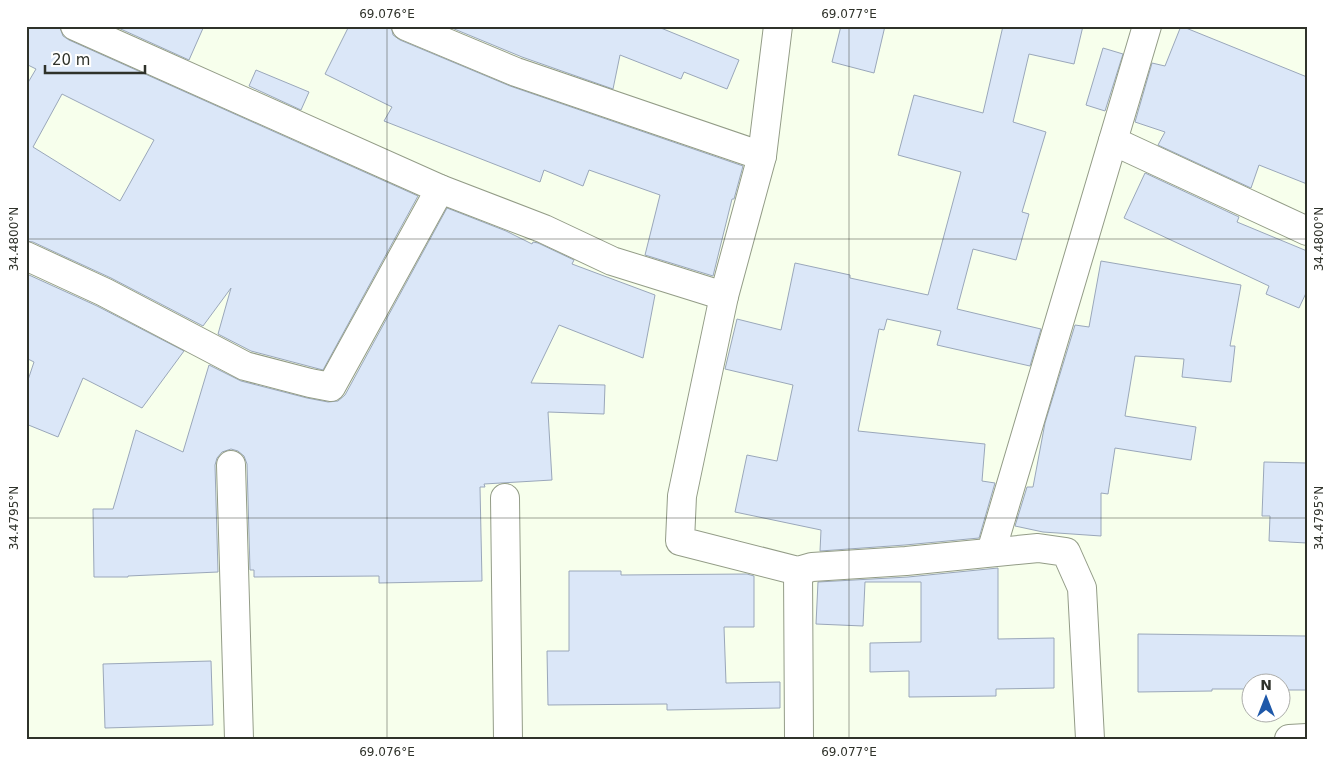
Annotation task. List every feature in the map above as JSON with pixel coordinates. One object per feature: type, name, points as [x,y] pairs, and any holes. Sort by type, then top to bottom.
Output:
[{"type":"street","points":[[75,26],[440,189],[544,230],[612,261],[724,296]]},
{"type":"street","points":[[406,26],[516,72],[762,156]]},
{"type":"street","points":[[778,26],[762,156],[724,296],[682,496],[680,541],[798,571],[812,568],[1038,548],[1066,552],[1082,588],[1090,739]]},
{"type":"street","points":[[991,552],[1147,26]]},
{"type":"street","points":[[1113,141],[1307,230]]},
{"type":"street","points":[[26,256],[104,292],[245,366],[331,387],[440,189]]},
{"type":"street","points":[[232,465],[239,739]]},
{"type":"street","points":[[505,498],[508,739]]},
{"type":"street","points":[[798,571],[799,739]]},
{"type":"street","points":[[1289,739],[1307,738]]},
{"type":"building","points":[[26,26],[56,26],[60,28],[63,36],[69,40],[418,196],[323,370],[251,351],[218,334],[231,288],[203,326],[111,278],[33,242],[26,241],[26,86],[36,69],[26,64]],"holes":[[[62,94],[154,140],[120,201],[33,147]]]},
{"type":"building","points":[[114,26],[204,26],[189,60]]},
{"type":"building","points":[[349,26],[391,26],[393,35],[400,40],[510,86],[743,166],[734,199],[732,199],[713,276],[645,255],[660,195],[589,170],[583,186],[544,170],[540,182],[384,121],[392,107],[325,74]]},
{"type":"building","points":[[447,26],[656,26],[739,60],[727,89],[684,72],[681,79],[620,55],[613,89],[522,57]]},
{"type":"building","points":[[841,26],[885,26],[874,73],[832,62]]},
{"type":"building","points":[[1003,26],[1083,26],[1074,64],[1029,54],[1013,122],[1046,132],[1022,212],[1029,214],[1016,260],[973,249],[957,309],[1041,329],[1030,366],[937,345],[941,331],[887,319],[884,330],[879,329],[858,431],[985,444],[982,481],[995,483],[979,538],[820,551],[821,530],[735,512],[747,455],[777,461],[793,385],[725,369],[737,319],[781,330],[795,263],[850,275],[850,278],[928,295],[961,172],[898,155],[914,95],[983,113]]},
{"type":"building","points":[[1181,26],[1307,77],[1307,184],[1259,165],[1251,188],[1158,145],[1165,132],[1135,122],[1152,63],[1165,66]]},
{"type":"building","points":[[1103,48],[1123,54],[1105,111],[1086,105]]},
{"type":"building","points":[[256,70],[309,92],[301,110],[249,86]]},
{"type":"building","points":[[1145,173],[1239,217],[1237,222],[1307,251],[1307,291],[1299,308],[1266,294],[1269,286],[1124,218]]},
{"type":"building","points":[[447,208],[506,231],[532,244],[533,242],[538,243],[574,260],[572,264],[655,295],[643,358],[559,325],[531,383],[605,385],[604,414],[548,412],[552,480],[484,484],[485,487],[480,487],[482,581],[379,583],[379,576],[254,577],[254,570],[250,570],[247,464],[244,456],[238,451],[231,449],[222,452],[217,458],[215,465],[218,572],[94,577],[93,509],[113,509],[136,430],[183,452],[209,365],[241,381],[307,398],[328,402],[338,401],[345,395]]},
{"type":"building","points":[[1101,261],[1241,285],[1230,346],[1235,346],[1231,382],[1182,377],[1184,359],[1135,356],[1125,416],[1196,427],[1191,460],[1115,448],[1108,494],[1101,493],[1101,536],[1043,532],[1015,526],[1027,487],[1033,487],[1045,423],[1075,325],[1089,327]]},
{"type":"building","points":[[29,275],[97,306],[184,351],[142,408],[83,378],[58,437],[26,424],[26,386],[34,362],[26,358],[26,281]]},
{"type":"building","points":[[1264,462],[1307,463],[1307,543],[1269,541],[1270,516],[1262,516]]},
{"type":"building","points":[[998,568],[998,639],[1054,638],[1054,688],[996,689],[996,696],[909,697],[909,671],[870,672],[870,643],[921,642],[921,582],[865,582],[863,626],[816,624],[818,582],[908,577]]},
{"type":"building","points":[[569,571],[621,571],[621,575],[747,574],[754,576],[754,627],[724,627],[726,683],[780,682],[780,708],[667,710],[667,704],[548,705],[547,651],[569,651]]},
{"type":"building","points":[[1138,634],[1307,636],[1307,690],[1290,690],[1290,672],[1240,672],[1240,689],[1138,692]]},
{"type":"building","points":[[211,661],[213,725],[105,728],[103,664]]}]
